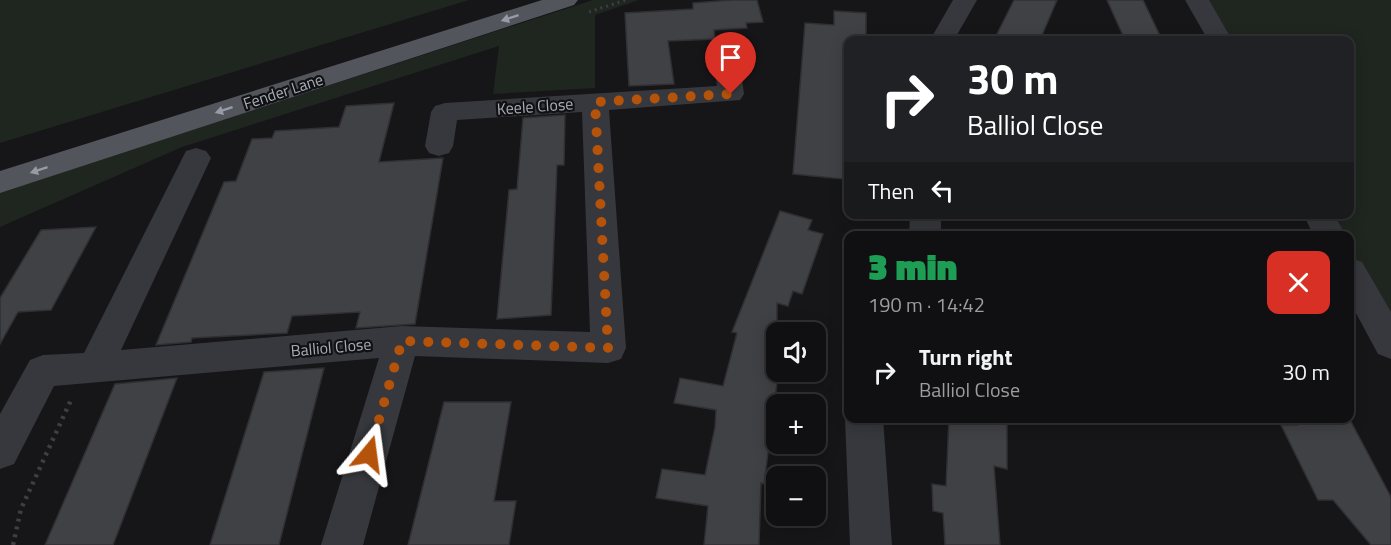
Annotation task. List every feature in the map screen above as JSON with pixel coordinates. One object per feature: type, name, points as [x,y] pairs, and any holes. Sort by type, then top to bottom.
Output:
[{"type":"main road","name":"Fender Lane","points":[[0,161],[506,0]]},
{"type":"main road","name":"Fender Lane","points":[[0,182],[566,0]]},
{"type":"street","points":[[944,36],[965,0]]},
{"type":"street","points":[[1197,0],[1218,36]]},
{"type":"street","name":"Keele Close","points":[[439,146],[445,112],[731,94],[726,57]]},
{"type":"street","name":"Balliol Close","points":[[0,451],[43,371],[402,341],[608,348],[595,102]]},
{"type":"street","points":[[91,367],[196,158]]},
{"type":"street","points":[[1354,278],[1391,344]]},
{"type":"street","points":[[342,545],[402,341]]},
{"type":"street","points":[[864,423],[871,545]]},
{"type":"path","points":[[13,545],[21,509],[91,367]]},
{"type":"shaded area","points":[[0,0],[469,0],[0,143]]},
{"type":"shaded area","points":[[593,0],[639,0],[595,15],[595,88],[493,94],[499,46],[182,147],[0,227],[0,192]]},
{"type":"shaded area","points":[[1204,0],[1391,0],[1391,322],[1354,259],[1354,231],[1338,231],[1330,219],[1354,219],[1354,36],[1226,36]]},
{"type":"building","points":[[757,0],[763,22],[746,23],[747,28],[714,30],[715,39],[668,41],[674,84],[629,86],[625,13],[693,9],[693,3]]},
{"type":"building","points":[[1014,0],[1057,0],[1042,36],[996,36]]},
{"type":"building","points":[[1107,0],[1143,0],[1160,36],[1123,36]]},
{"type":"building","points":[[834,11],[866,13],[866,36],[844,36],[843,179],[793,174],[805,23],[834,25]]},
{"type":"building","points":[[394,103],[379,162],[443,158],[415,324],[356,328],[360,312],[292,316],[287,333],[192,338],[191,342],[156,345],[224,182],[236,181],[252,139],[272,138],[275,131],[339,127],[346,106]]},
{"type":"building","points":[[565,115],[564,165],[557,165],[551,315],[497,319],[509,190],[517,189],[523,118]]},
{"type":"building","points":[[780,211],[812,220],[808,230],[823,234],[802,294],[793,291],[788,306],[777,303],[777,322],[766,322],[766,382],[777,383],[776,394],[766,394],[766,454],[768,454],[764,484],[761,483],[759,545],[704,545],[708,506],[656,498],[662,469],[705,475],[715,427],[716,410],[674,403],[680,378],[723,386],[737,333],[732,332]]},
{"type":"building","points":[[96,227],[51,310],[18,312],[0,344],[0,298],[41,230]]},
{"type":"building","points":[[324,368],[279,545],[210,545],[264,372]]},
{"type":"building","points":[[177,378],[113,545],[45,545],[115,384]]},
{"type":"building","points":[[444,402],[511,402],[494,501],[516,501],[509,545],[408,545]]},
{"type":"building","points":[[949,423],[1007,423],[1007,469],[994,466],[1000,545],[945,545],[943,513],[933,511],[932,484],[946,486]]},
{"type":"building","points":[[1296,423],[1352,423],[1391,497],[1391,545],[1371,545],[1333,500],[1318,500],[1281,425],[1297,425]]},
{"type":"route","points":[[369,454],[402,341],[608,348],[595,102],[731,94]]}]
